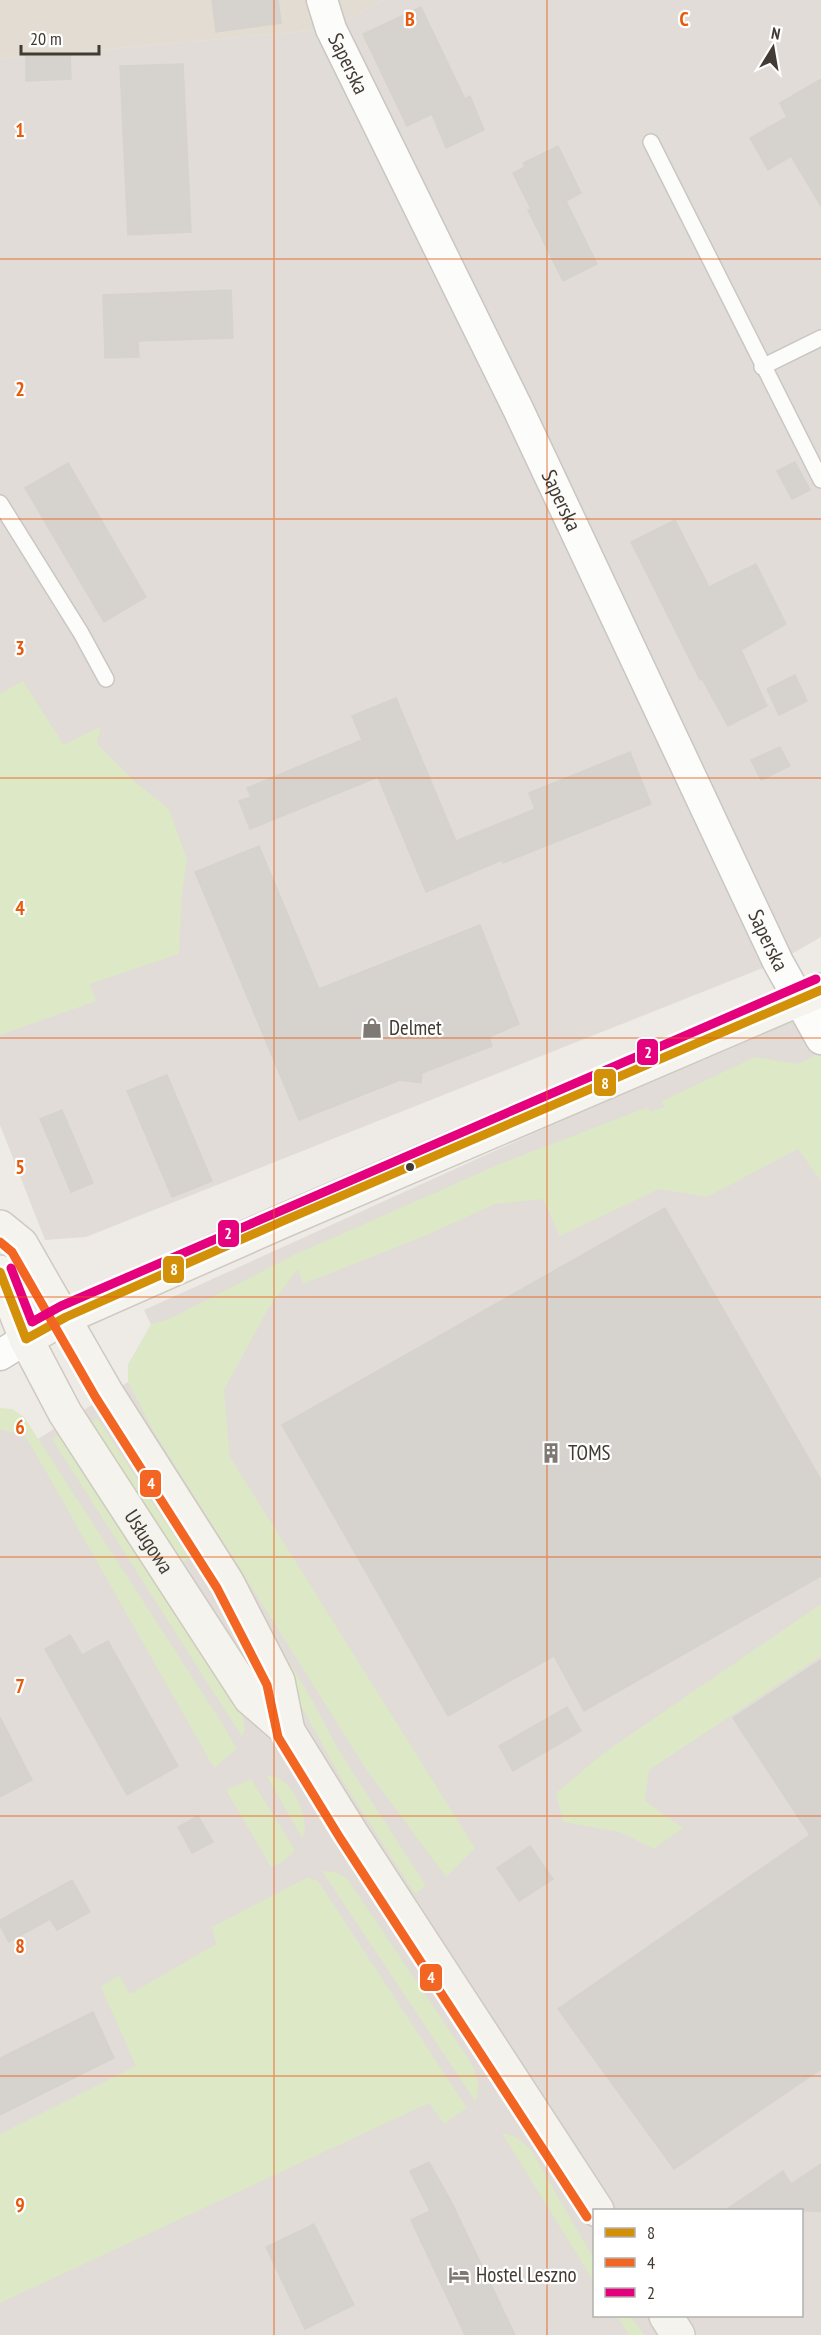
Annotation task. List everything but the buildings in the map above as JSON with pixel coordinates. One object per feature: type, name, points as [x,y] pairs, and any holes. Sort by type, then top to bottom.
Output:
[{"type":"street","name":"Saperska","points":[[322,0],[331,29],[809,996],[821,1039]]},
{"type":"street","points":[[13,1347],[66,1317],[809,996]]},
{"type":"street","name":"Usługowa","points":[[0,1227],[21,1244],[66,1317],[106,1392],[227,1582],[278,1681],[288,1731]]},
{"type":"street","name":"Usługowa","points":[[0,1272],[13,1347],[65,1413],[250,1698],[288,1731],[350,1831],[596,2209]]},
{"type":"street","points":[[667,2317],[678,2335]]},
{"type":"lane","points":[[651,141],[762,367],[821,480]]},
{"type":"lane","points":[[762,367],[821,338]]},
{"type":"lane","points":[[0,503],[81,633],[106,679]]},
{"type":"shaded area","points":[[0,0],[383,0],[331,29],[0,59]]},
{"type":"shaded area","points":[[383,0],[821,0],[821,937],[778,962],[86,1237],[45,1240],[0,1125],[0,59],[331,29]]},
{"type":"shaded area","points":[[821,1003],[821,2335],[0,2335],[0,1429],[25,1435],[30,1444],[128,1382],[128,1365],[151,1325],[144,1310]]},
{"type":"green space","points":[[23,681],[64,745],[101,726],[97,744],[135,782],[169,809],[187,860],[182,893],[179,954],[90,984],[96,1001],[0,1035],[0,694]]},
{"type":"green space","points":[[821,1052],[821,1181],[798,1149],[707,1197],[659,1189],[560,1236],[543,1199],[495,1204],[427,1235],[303,1284],[298,1269],[268,1309],[224,1390],[230,1457],[475,1848],[446,1877],[364,1766],[154,1432],[128,1382],[128,1365],[151,1324],[169,1319],[294,1255],[502,1163],[648,1107],[650,1112],[664,1107],[662,1101],[755,1057],[799,1064]]},
{"type":"green space","points":[[0,1408],[12,1409],[24,1417],[220,1720],[237,1749],[214,1768],[25,1435],[0,1429]]},
{"type":"green space","points":[[97,1418],[189,1558],[181,1564],[89,1423]]},
{"type":"green space","points":[[61,1434],[242,1712],[245,1729],[242,1737],[52,1439]]},
{"type":"green space","points":[[251,1599],[311,1698],[338,1749],[426,1886],[415,1894],[342,1780],[299,1702]]},
{"type":"green space","points":[[821,1604],[821,1656],[649,1770],[645,1801],[683,1828],[654,1849],[620,1832],[563,1822],[556,1793],[605,1752]]},
{"type":"green space","points":[[266,1775],[286,1783],[296,1797],[305,1824],[302,1838]]},
{"type":"green space","points":[[251,1779],[295,1850],[284,1861],[271,1867],[226,1790]]},
{"type":"green space","points":[[322,1871],[335,1872],[347,1878],[470,2061],[478,2081],[475,2101]]},
{"type":"green space","points":[[308,1877],[318,1881],[467,2108],[444,2124],[429,2103],[0,2303],[0,2134],[136,2066],[101,1987],[119,1975],[130,1994],[216,1944],[212,1927]]},
{"type":"green space","points":[[502,2133],[516,2137],[531,2150],[593,2257],[593,2280]]},
{"type":"green space","points":[[618,2317],[632,2317],[644,2335],[629,2335]]},
{"type":"transit line","name":"2","points":[[11,1268],[32,1322],[61,1306],[816,979]]},
{"type":"transit line","name":"8","points":[[0,1272],[26,1339],[66,1317],[283,1221],[821,990]]},
{"type":"transit line","name":"4","points":[[0,1242],[12,1252],[96,1398],[217,1588],[267,1685],[278,1737],[340,1838],[587,2217]]},
{"type":"place","name":"Delmet","points":[[372,1028]]},
{"type":"place","name":"TOMS","points":[[551,1453]]},
{"type":"place","name":"Hostel Leszno","points":[[459,2275]]}]
